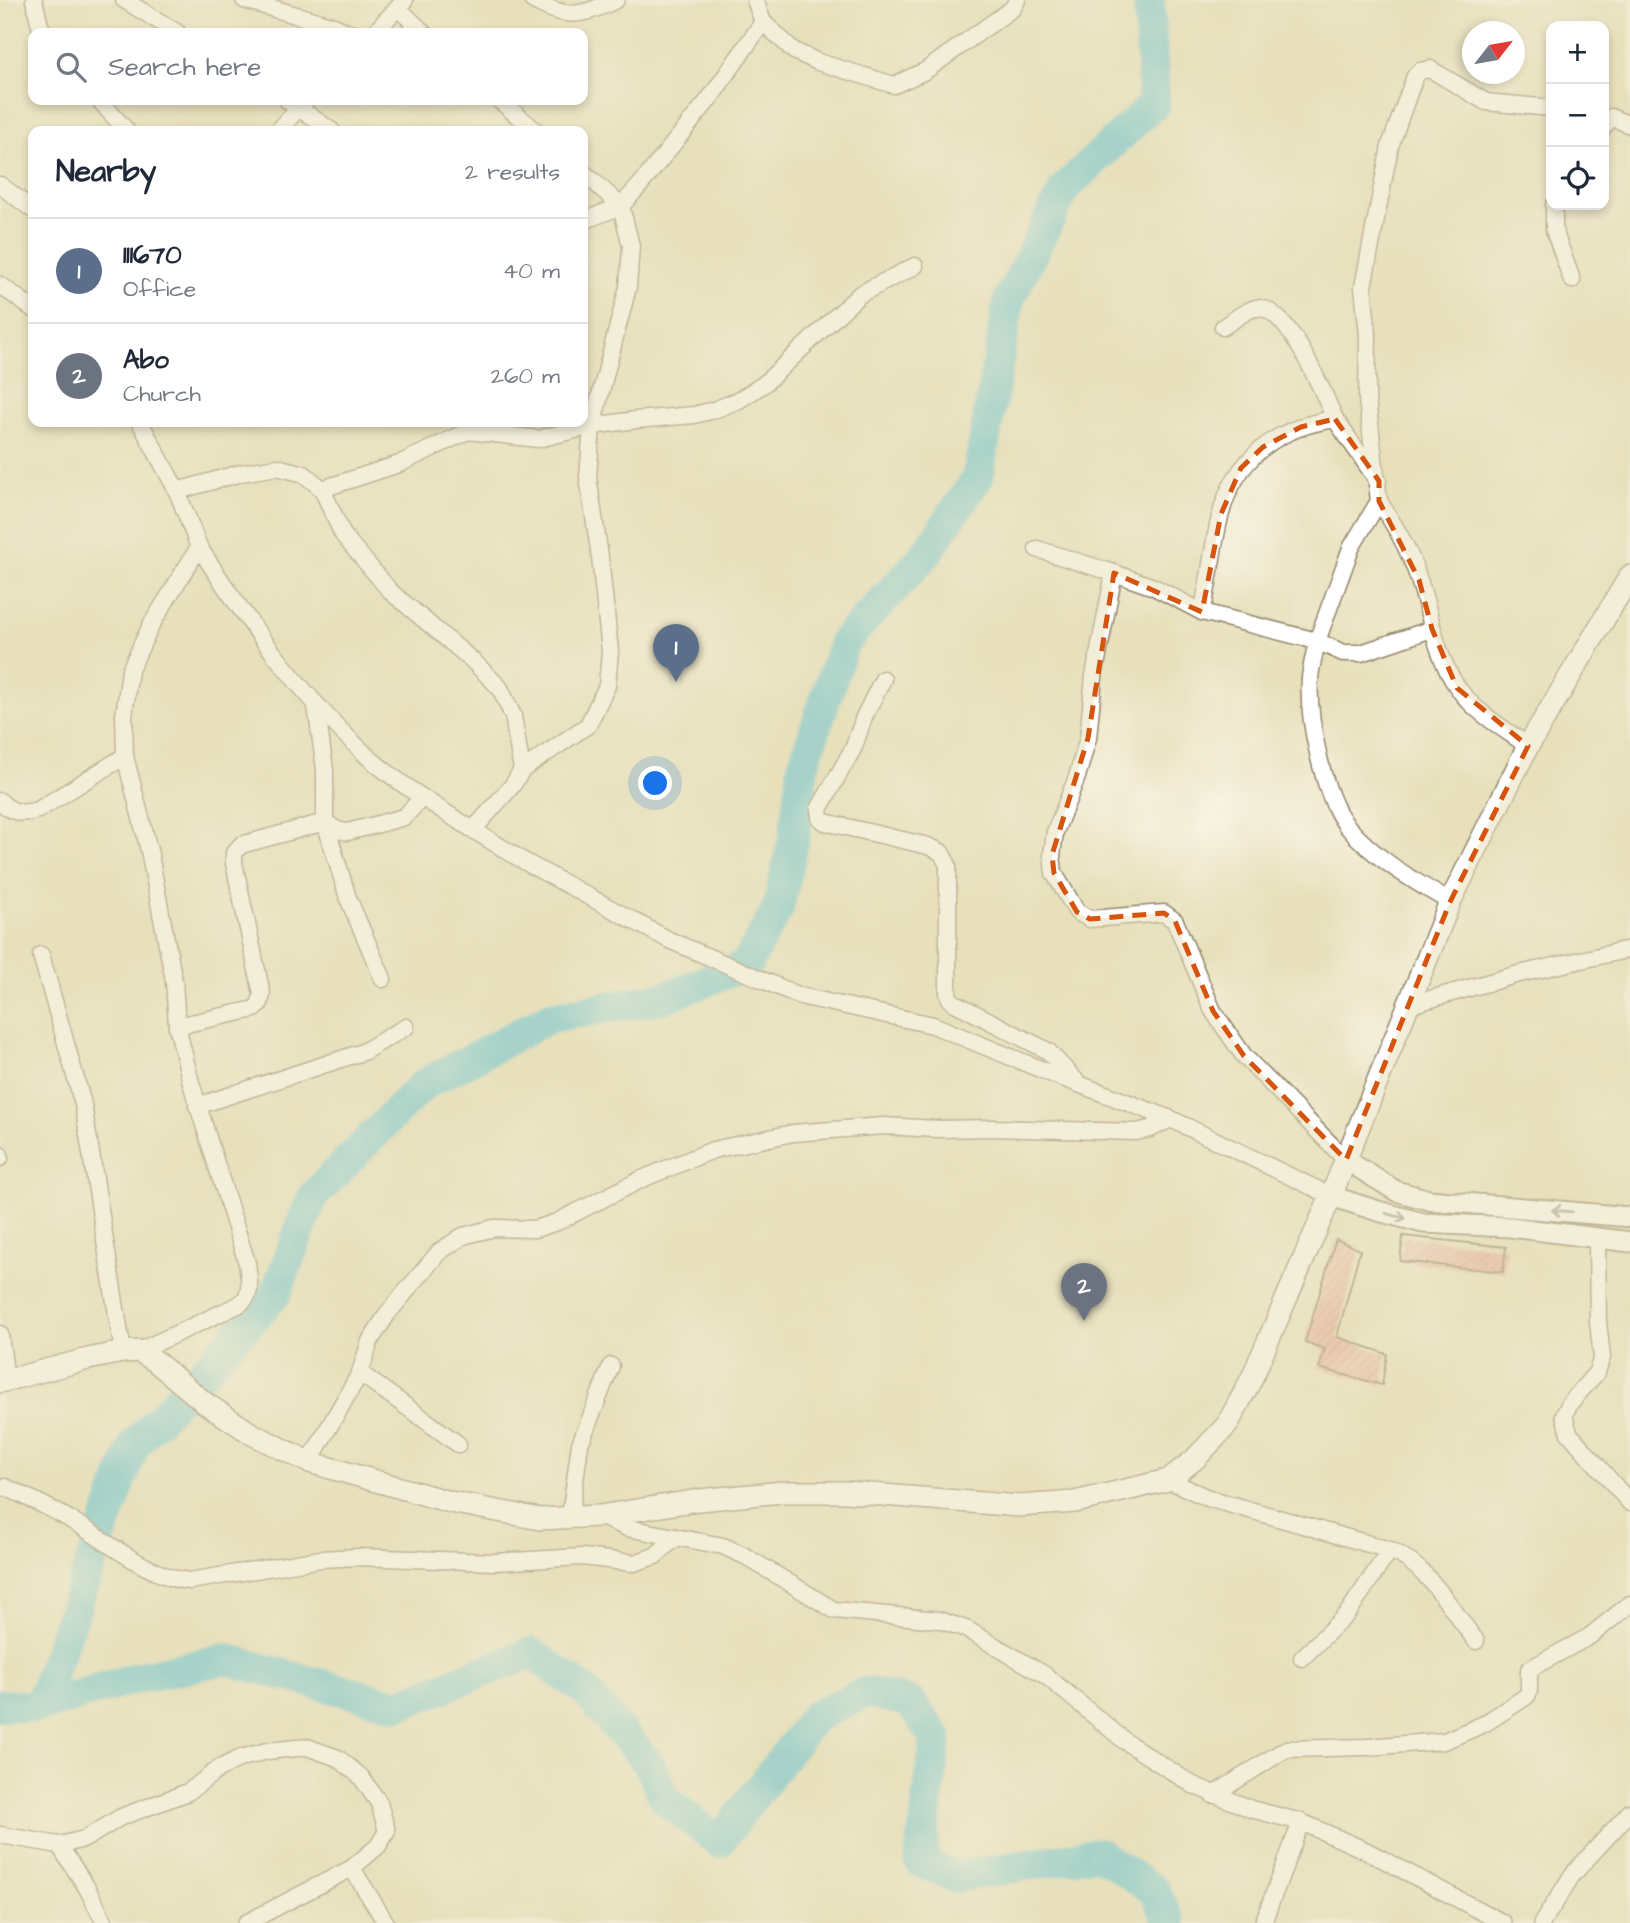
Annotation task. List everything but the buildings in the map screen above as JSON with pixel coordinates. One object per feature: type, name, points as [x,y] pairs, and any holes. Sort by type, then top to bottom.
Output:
[{"type":"main road","points":[[3,1381],[131,1352],[155,1361],[205,1403],[271,1445],[309,1462],[477,1507],[540,1519],[599,1516],[699,1500],[782,1492],[846,1492],[1019,1506],[1075,1502],[1168,1480],[1194,1460],[1227,1425],[1251,1380],[1346,1160],[1450,902],[1528,746],[1630,576]]},
{"type":"street","points":[[34,0],[41,28]]},
{"type":"street","points":[[124,0],[170,28]]},
{"type":"street","points":[[244,0],[339,28]]},
{"type":"street","points":[[532,0],[569,14],[587,14],[616,0]]},
{"type":"street","points":[[755,0],[763,22],[794,51],[818,62],[894,85],[925,71],[954,51],[1013,8],[1017,0]]},
{"type":"street","points":[[379,28],[402,4],[420,28]]},
{"type":"street","points":[[588,219],[621,206],[710,98],[763,22]]},
{"type":"street","points":[[1450,902],[1380,857],[1345,824],[1321,768],[1310,701],[1310,676],[1317,641],[1351,548],[1379,501],[1379,481],[1367,399],[1368,335],[1363,287],[1390,146],[1415,76],[1420,71],[1430,69],[1486,102],[1546,108]]},
{"type":"street","points":[[104,105],[122,126]]},
{"type":"street","points":[[281,126],[295,105]]},
{"type":"street","points":[[301,105],[326,126]]},
{"type":"street","points":[[505,105],[530,126]]},
{"type":"street","points":[[1609,121],[1630,125]]},
{"type":"street","points":[[473,830],[512,786],[522,770],[589,724],[607,686],[610,651],[588,477],[592,426],[628,287],[631,246],[621,206],[588,176]]},
{"type":"street","points":[[0,185],[28,206]]},
{"type":"street","points":[[1554,210],[1554,230],[1572,280]]},
{"type":"street","points":[[588,427],[636,419],[694,415],[739,400],[764,384],[860,294],[915,266]]},
{"type":"street","points":[[0,285],[28,305]]},
{"type":"street","points":[[1223,327],[1255,308],[1266,309],[1277,318],[1298,343],[1335,419],[1379,481]]},
{"type":"street","points":[[1202,612],[1221,514],[1241,468],[1279,436],[1317,422],[1335,419]]},
{"type":"street","points":[[143,427],[177,491],[199,547],[270,651],[316,706],[369,757],[422,798],[527,863],[669,940],[800,996],[933,1025],[1079,1085],[1171,1119],[1331,1196],[1423,1223],[1510,1227],[1630,1242]]},
{"type":"street","points":[[323,489],[399,464],[464,427]]},
{"type":"street","points":[[472,427],[538,439],[588,427]]},
{"type":"street","points":[[177,491],[241,473],[277,467],[304,474],[323,489],[343,535],[391,592],[473,661],[500,688],[513,716],[522,770]]},
{"type":"street","points":[[1379,501],[1405,542],[1419,580],[1432,629],[1458,688],[1472,704],[1528,746]]},
{"type":"street","points":[[41,955],[83,1104],[131,1352],[238,1305],[246,1300],[250,1291],[247,1263],[197,1106],[177,1026],[174,981],[149,850],[125,756],[124,716],[130,670],[151,625],[199,547]]},
{"type":"street","points":[[1037,549],[1154,587],[1202,612],[1317,641],[1343,653],[1361,653],[1432,629]]},
{"type":"street","points":[[1114,573],[1094,676],[1088,738],[1077,777],[1055,832],[1052,855],[1054,873],[1077,912],[1090,919],[1164,914],[1175,921],[1213,1011],[1244,1056],[1346,1160],[1396,1191],[1429,1200],[1630,1217]]},
{"type":"street","points":[[883,679],[864,717],[854,747],[819,809],[820,818],[825,822],[928,846],[941,852],[948,865],[948,982],[951,1001],[1048,1051],[1079,1085]]},
{"type":"street","points":[[316,706],[325,771],[325,822],[348,898],[383,979]]},
{"type":"street","points":[[0,801],[14,811],[25,814],[38,810],[125,756]]},
{"type":"street","points":[[177,1026],[255,1009],[260,1003],[262,994],[234,853],[241,845],[325,822],[347,832],[375,825],[404,817],[422,798]]},
{"type":"street","points":[[1406,1006],[1515,975],[1627,954]]},
{"type":"street","points":[[197,1106],[352,1056],[407,1027]]},
{"type":"street","points":[[309,1462],[360,1373],[370,1341],[388,1313],[439,1252],[463,1236],[494,1228],[535,1229],[557,1222],[642,1179],[713,1150],[793,1133],[883,1126],[1136,1132],[1171,1119]]},
{"type":"street","points":[[1597,1239],[1598,1322],[1602,1357],[1597,1372],[1570,1402],[1564,1415],[1569,1433],[1630,1503]]},
{"type":"street","points":[[0,1334],[3,1381]]},
{"type":"street","points":[[570,1517],[580,1444],[611,1366]]},
{"type":"street","points":[[360,1373],[458,1444]]},
{"type":"street","points":[[1168,1480],[1208,1498],[1390,1549],[1406,1556],[1427,1577],[1476,1641]]},
{"type":"street","points":[[0,1488],[5,1487],[69,1519],[155,1570],[178,1580],[190,1581],[320,1559],[494,1562],[582,1557],[634,1563],[655,1556],[676,1537]]},
{"type":"street","points":[[599,1516],[627,1528],[723,1546],[745,1556],[834,1610],[939,1620],[966,1629],[1045,1675],[1126,1742],[1184,1780],[1213,1795],[1251,1809],[1301,1822],[1367,1850],[1503,1923]]},
{"type":"street","points":[[1302,1658],[1347,1614],[1390,1549]]},
{"type":"street","points":[[1213,1795],[1286,1749],[1444,1741],[1484,1724],[1527,1696],[1529,1670],[1590,1636],[1630,1604]]},
{"type":"street","points":[[0,1835],[59,1845],[85,1839],[121,1817],[188,1792],[220,1768],[241,1758],[267,1751],[307,1747],[338,1758],[361,1777],[379,1804],[387,1831],[379,1846],[352,1868],[246,1923]]},
{"type":"street","points":[[1542,1923],[1573,1874],[1630,1811]]},
{"type":"street","points":[[1263,1923],[1301,1822]]},
{"type":"street","points":[[59,1845],[87,1888],[105,1923]]},
{"type":"street","points":[[352,1868],[386,1923]]},
{"type":"highlighted area","points":[[1335,419],[1379,481],[1379,501],[1419,580],[1432,629],[1457,688],[1528,746],[1450,902],[1346,1160],[1244,1056],[1213,1011],[1175,921],[1164,913],[1090,919],[1077,912],[1054,873],[1052,855],[1088,738],[1114,573],[1202,612],[1221,514],[1241,468],[1263,447],[1301,427]]},
{"type":"waterway","points":[[39,1707],[134,1445],[275,1295],[313,1196],[423,1085],[550,1017],[663,998],[746,965],[778,908],[794,839],[803,766],[844,642],[926,554],[978,477],[1009,299],[1065,188],[1154,104],[1149,0]]},
{"type":"waterway","points":[[0,1705],[39,1707],[136,1678],[225,1659],[398,1705],[531,1653],[584,1690],[649,1764],[665,1799],[719,1842],[814,1717],[866,1692],[910,1702],[936,1737],[920,1862],[955,1877],[1098,1853],[1155,1891],[1170,1923]]},
{"type":"place","name":"111670","points":[[676,682]]},
{"type":"place","name":"Abo","points":[[1084,1321]]}]
